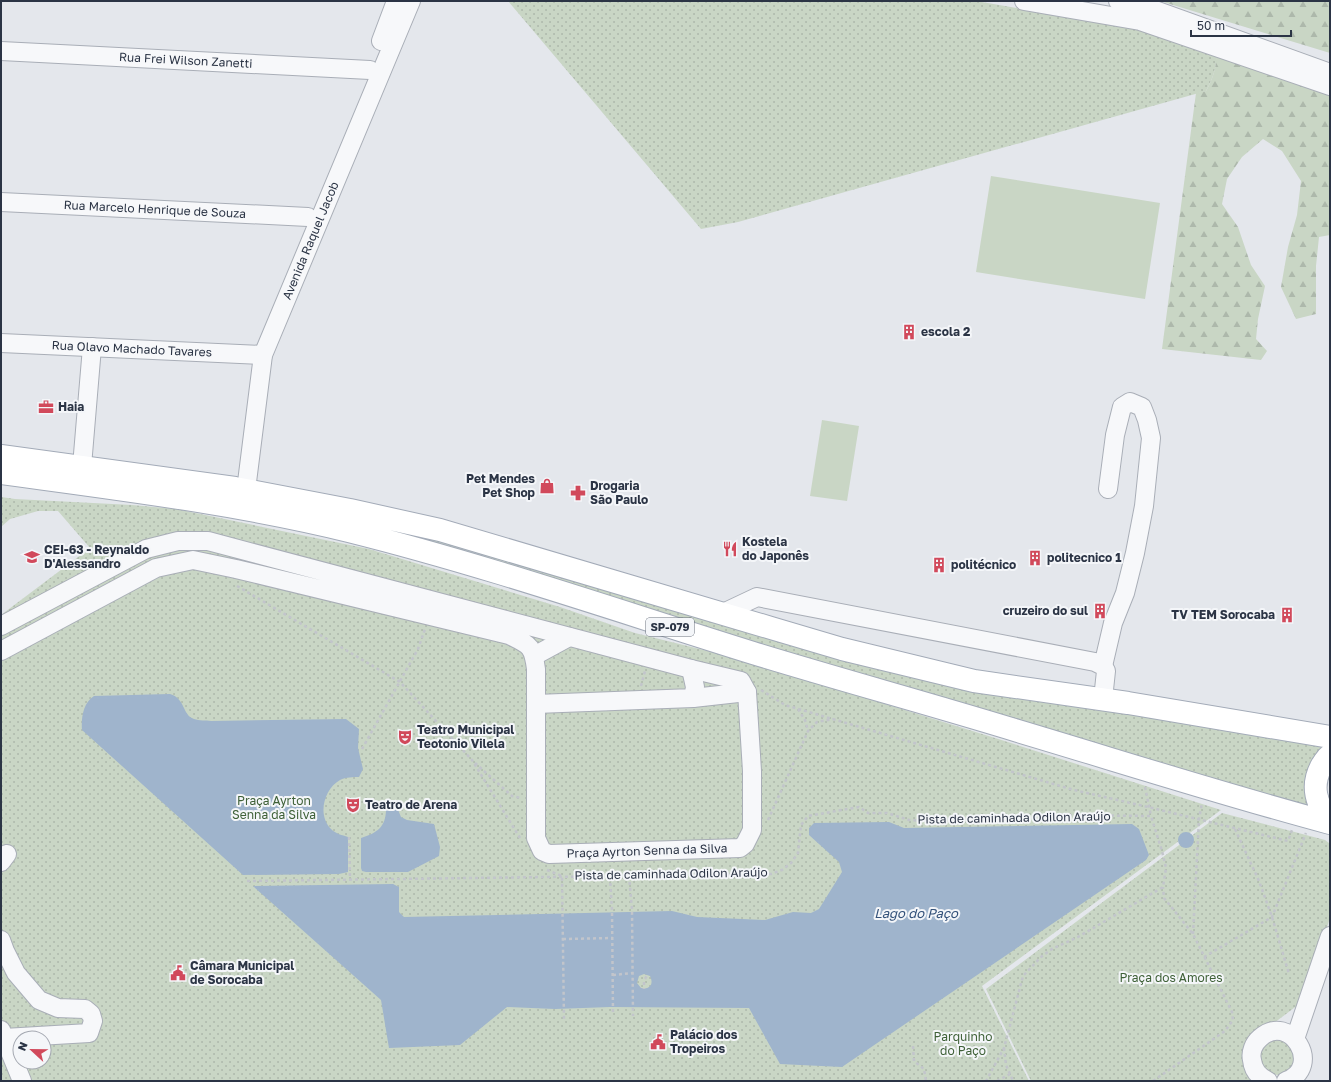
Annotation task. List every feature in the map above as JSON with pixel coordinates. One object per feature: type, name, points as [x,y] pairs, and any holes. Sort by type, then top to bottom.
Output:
[{"type":"main road","name":"SP-079","points":[[1,456],[240,489],[350,510],[440,530],[842,649],[974,681],[1103,700],[1330,737]]},
{"type":"main road","name":"SP-079","points":[[1,473],[153,493],[240,508],[334,528],[425,551],[543,586],[757,654],[1205,788],[1317,819]]},
{"type":"main road","points":[[1317,819],[1321,810],[1315,791],[1316,775],[1327,758],[1330,756]]},
{"type":"street","name":"Avenida Raquel Jacob","points":[[240,489],[257,354],[308,217],[370,70],[396,1]]},
{"type":"street","name":"Avenida Raquel Jacob","points":[[257,354],[411,1]]},
{"type":"street","points":[[1024,1],[1140,21],[1330,86]]},
{"type":"street","points":[[1118,1],[1141,5],[1330,73]]},
{"type":"street","name":"Rua Frei Wilson Zanetti","points":[[1,51],[370,70]]},
{"type":"street","name":"Rua Marcelo Henrique de Souza","points":[[1,202],[308,217]]},
{"type":"street","name":"Rua Olavo Machado Tavares","points":[[1,343],[257,354]]},
{"type":"street","points":[[82,466],[92,347]]},
{"type":"street","points":[[1103,666],[1113,623],[1125,593],[1135,553],[1144,506],[1149,459],[1151,438],[1147,420],[1142,407],[1130,402],[1122,407],[1115,435],[1108,489]]},
{"type":"street","points":[[1,626],[146,549],[178,541],[208,541],[740,681],[746,692],[694,698],[536,704]]},
{"type":"street","points":[[1,651],[156,568],[193,560],[510,635],[532,650],[569,637]]},
{"type":"street","points":[[721,614],[757,597],[1095,662],[1103,666],[1106,671],[1103,700]]},
{"type":"street","name":"Praça Ayrton Senna da Silva","points":[[532,650],[536,669],[536,838],[542,850],[548,854],[740,848],[745,844],[752,830],[752,771],[746,692]]},
{"type":"street","points":[[691,669],[695,687],[694,698]]},
{"type":"street","points":[[1295,1039],[1330,936]]},
{"type":"street","points":[[1,940],[16,972],[39,1000],[58,1008],[84,1009],[91,1014],[93,1021],[89,1033],[3,1034],[22,1081]]},
{"type":"street","points":[[1268,1081],[1257,1074],[1251,1057],[1257,1041],[1264,1035],[1280,1031],[1295,1039],[1300,1045],[1303,1053],[1303,1061],[1295,1079]]},
{"type":"path","points":[[233,584],[400,682],[472,760],[512,796],[536,803]]},
{"type":"path","points":[[362,749],[418,649],[430,616]]},
{"type":"path","points":[[638,700],[648,658]]},
{"type":"path","points":[[798,709],[808,731]]},
{"type":"path","points":[[766,824],[808,731],[817,722],[833,719]]},
{"type":"path","points":[[472,760],[524,844]]},
{"type":"path","points":[[1193,934],[1199,819],[1205,788]]},
{"type":"path","name":"Pista de caminhada Odilon Araújo","points":[[247,881],[766,874],[782,870],[791,863],[798,853],[801,825],[808,816],[859,807],[868,813],[888,813],[909,820],[944,822],[1040,818],[1058,815],[1151,816]]},
{"type":"path","points":[[1153,1081],[1224,1031],[1233,1020],[1232,1012],[1193,934],[1164,898],[1163,887],[1166,868],[1148,807],[1288,841],[1317,819]]},
{"type":"path","points":[[1204,957],[1272,917],[1317,819]]},
{"type":"path","points":[[1235,828],[1259,881],[1272,917],[1289,974]]},
{"type":"path","points":[[349,836],[350,879]]},
{"type":"path","points":[[541,866],[562,876],[564,1020]]},
{"type":"path","points":[[629,876],[632,909],[633,1016]]},
{"type":"path","points":[[610,877],[613,938],[613,1014]]},
{"type":"path","points":[[986,1081],[1004,1048],[1023,976],[1040,956],[1078,937],[1163,887]]},
{"type":"path","points":[[563,940],[613,938]]},
{"type":"path","points":[[613,975],[633,974]]},
{"type":"path","points":[[644,989],[644,981],[648,974]]},
{"type":"path","points":[[913,1046],[914,1060],[924,1069],[926,1081]]},
{"type":"path","points":[[1004,1048],[1006,1065],[1012,1081]]},
{"type":"path","points":[[997,1081],[1010,1074]]},
{"type":"green space","points":[[508,1],[976,1],[1138,29],[1216,53],[1216,63],[1213,77],[1206,91],[738,222],[701,229]]},
{"type":"green space","points":[[1160,1],[1330,1],[1330,53]]},
{"type":"green space","points":[[1216,53],[1330,92],[1330,235],[1319,237],[1316,266],[1316,314],[1296,319],[1281,287],[1288,247],[1297,215],[1301,181],[1282,151],[1263,139],[1242,157],[1227,179],[1222,204],[1238,227],[1251,265],[1265,286],[1258,319],[1256,339],[1267,351],[1261,360],[1162,349],[1196,93],[1206,91],[1213,77]]},
{"type":"green space","points":[[991,176],[1160,203],[1145,299],[976,272]]},
{"type":"green space","points":[[822,420],[859,426],[847,501],[810,496]]},
{"type":"green space","points":[[1,461],[386,523],[795,644],[1324,745],[1316,810],[635,607]]},
{"type":"green space","name":"Praça Ayrton Senna da Silva","points":[[1,497],[132,505],[176,509],[369,549],[560,607],[635,633],[740,659],[1221,810],[982,986],[1029,1081],[1,1081],[1,615],[90,548],[58,511],[38,511],[10,519],[1,527]]},
{"type":"green space","name":"Praça dos Amores","points":[[1222,813],[1325,840],[1330,846],[1330,918],[1302,1002],[1258,1035],[1259,1081],[1031,1081],[986,989]]},
{"type":"green space","points":[[1277,1036],[1296,1050],[1292,1069],[1281,1075],[1272,1074],[1263,1069],[1258,1051]]},
{"type":"water","points":[[170,694],[179,699],[190,717],[198,720],[346,719],[359,729],[358,748],[363,769],[359,777],[345,778],[334,784],[326,796],[323,810],[324,817],[331,829],[348,837],[348,872],[339,874],[243,875],[82,730],[85,707],[94,696]]},
{"type":"water","points":[[396,805],[401,817],[407,820],[434,824],[440,847],[439,856],[408,872],[362,871],[361,838],[372,834],[380,828],[386,815],[386,809]]},
{"type":"water","name":"Lago do Paço","points":[[889,822],[904,828],[1132,824],[1139,829],[1149,855],[1146,860],[842,1067],[780,1064],[749,1008],[610,1007],[555,1009],[507,1007],[460,1045],[389,1048],[381,1000],[253,886],[393,884],[399,887],[399,912],[404,917],[672,911],[697,917],[765,920],[793,912],[811,913],[819,909],[842,872],[839,862],[809,835],[809,828],[814,823]],"holes":[[[644,974],[650,976],[652,982],[650,986],[647,988],[641,988],[637,983],[639,976]]]},
{"type":"water","points":[[1186,832],[1192,834],[1194,840],[1192,846],[1186,848],[1180,846],[1178,840],[1180,834]]},
{"type":"place","name":"escola 2","points":[[909,332]]},
{"type":"place","name":"Haia","points":[[46,407]]},
{"type":"place","name":"Pet Mendes Pet Shop","points":[[547,486]]},
{"type":"place","name":"Drogaria São Paulo","points":[[578,493]]},
{"type":"place","name":"Kostela do Japonês","points":[[730,549]]},
{"type":"place","name":"CEI-63 - Reynaldo D'Alessandro","points":[[32,557]]},
{"type":"place","name":"politecnico 1","points":[[1035,558]]},
{"type":"place","name":"politécnico","points":[[939,565]]},
{"type":"place","name":"cruzeiro do sul","points":[[1100,611]]},
{"type":"place","name":"TV TEM Sorocaba","points":[[1287,615]]},
{"type":"place","name":"Teatro Municipal Teotonio Vilela","points":[[405,737]]},
{"type":"place","name":"Teatro de Arena","points":[[353,805]]},
{"type":"place","name":"Câmara Municipal de Sorocaba","points":[[178,973]]},
{"type":"place","name":"Palácio dos Tropeiros","points":[[658,1042]]},
{"type":"park label","name":"Parquinho do Paço","points":[[963,1044]]}]
